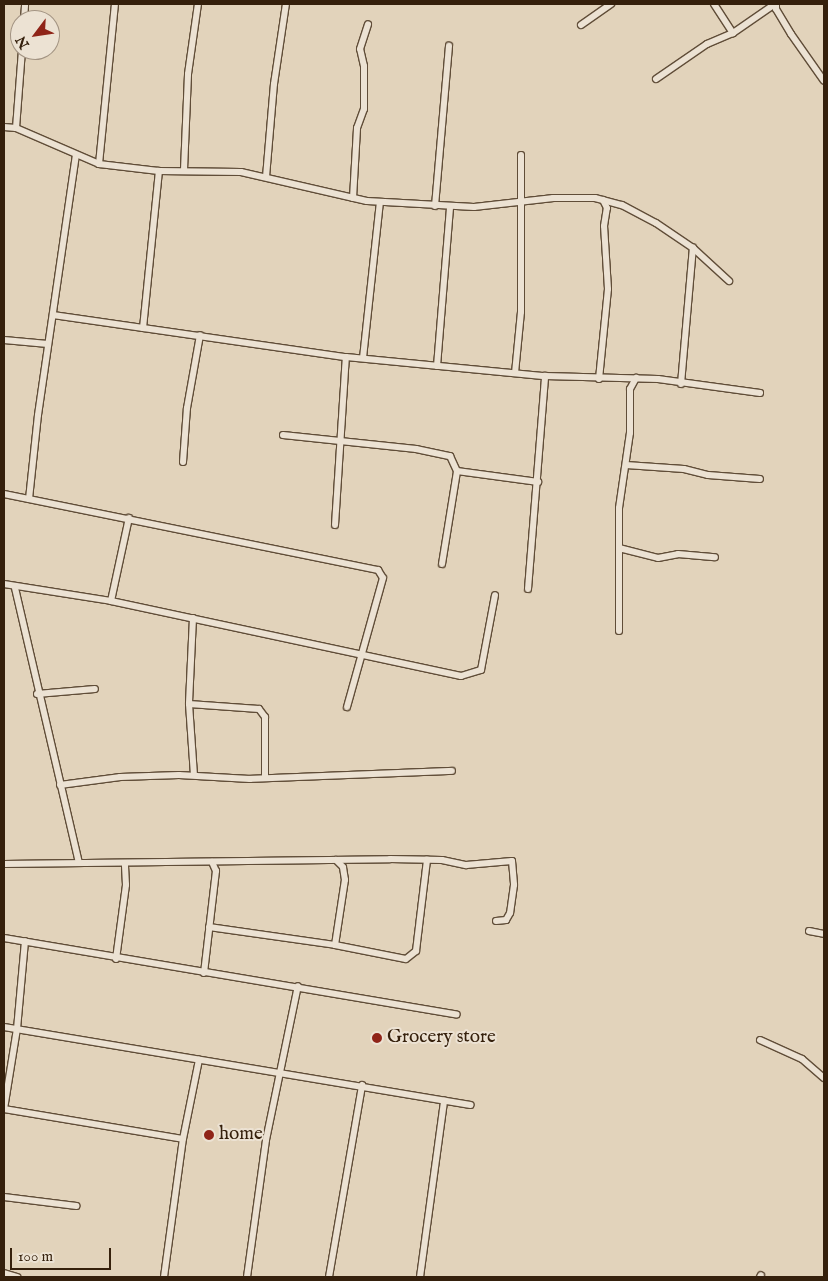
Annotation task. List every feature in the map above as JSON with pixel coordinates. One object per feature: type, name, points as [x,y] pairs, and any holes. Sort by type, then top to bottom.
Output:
[{"type":"street","points":[[99,164],[115,4]]},
{"type":"street","points":[[184,170],[188,74],[198,4]]},
{"type":"street","points":[[266,177],[274,84],[286,4]]},
{"type":"street","points":[[581,25],[611,4]]},
{"type":"street","points":[[714,4],[733,33]]},
{"type":"street","points":[[656,80],[707,44],[733,33],[776,4],[776,9],[791,34],[824,81]]},
{"type":"street","points":[[353,198],[357,128],[364,109],[364,66],[360,49],[368,24]]},
{"type":"street","points":[[435,206],[449,46]]},
{"type":"street","points":[[16,128],[21,60]]},
{"type":"street","points":[[4,127],[16,128],[76,156],[99,164],[159,171],[184,170],[266,177],[311,191],[380,202],[450,207],[560,197],[603,200],[634,211],[693,248],[729,281]]},
{"type":"street","points":[[515,373],[520,327],[521,155]]},
{"type":"street","points":[[29,500],[48,344],[76,156]]},
{"type":"street","points":[[143,328],[159,171]]},
{"type":"street","points":[[599,379],[608,290],[604,226],[607,208],[603,200]]},
{"type":"street","points":[[363,358],[380,202]]},
{"type":"street","points":[[437,366],[450,207]]},
{"type":"street","points":[[681,384],[693,248]]},
{"type":"street","points":[[52,315],[346,357],[545,376],[599,379],[636,378],[760,393]]},
{"type":"street","points":[[183,462],[187,408],[200,336]]},
{"type":"street","points":[[4,340],[48,344]]},
{"type":"street","points":[[335,526],[342,442],[346,357]]},
{"type":"street","points":[[528,589],[545,376]]},
{"type":"street","points":[[623,378],[630,389]]},
{"type":"street","points":[[619,631],[619,508],[626,465],[630,389],[636,378]]},
{"type":"street","points":[[283,435],[416,449],[450,456],[457,470],[442,564]]},
{"type":"street","points":[[626,465],[684,469],[708,474],[760,479]]},
{"type":"street","points":[[457,470],[538,482]]},
{"type":"street","points":[[4,494],[378,570],[383,578],[348,707]]},
{"type":"street","points":[[111,601],[129,518]]},
{"type":"street","points":[[619,548],[658,558],[678,554],[715,557]]},
{"type":"street","points":[[4,584],[15,588],[111,601],[362,652],[460,676],[474,674],[481,670],[495,595]]},
{"type":"street","points":[[15,588],[37,694],[79,863]]},
{"type":"street","points":[[193,618],[189,704],[194,775]]},
{"type":"street","points":[[37,694],[95,689]]},
{"type":"street","points":[[189,704],[250,706],[259,709],[265,716],[265,776]]},
{"type":"street","points":[[60,786],[120,777],[194,775],[250,779],[265,776],[452,771]]},
{"type":"street","points":[[335,945],[345,880],[343,867],[336,860]]},
{"type":"street","points":[[4,864],[427,860],[466,865],[512,861],[514,885],[510,913],[506,920],[496,921]]},
{"type":"street","points":[[209,927],[335,945],[406,959],[414,954],[427,860]]},
{"type":"street","points":[[116,959],[126,885],[125,862]]},
{"type":"street","points":[[204,973],[216,871],[212,862]]},
{"type":"street","points":[[809,931],[824,934]]},
{"type":"street","points":[[4,938],[116,959],[298,986],[457,1015]]},
{"type":"street","points":[[25,941],[17,1029],[4,1109],[183,1139]]},
{"type":"street","points":[[247,1277],[266,1140],[298,986]]},
{"type":"street","points":[[4,1027],[199,1060],[280,1071],[471,1105]]},
{"type":"street","points":[[760,1040],[802,1059],[824,1078]]},
{"type":"street","points":[[164,1277],[183,1139],[199,1060]]},
{"type":"street","points":[[329,1277],[362,1085]]},
{"type":"street","points":[[420,1277],[444,1101]]},
{"type":"street","points":[[4,1196],[76,1206]]},
{"type":"street","points":[[4,1273],[17,1277]]},
{"type":"place","name":"Grocery store","points":[[377,1038]]},
{"type":"place","name":"home","points":[[209,1135]]}]
